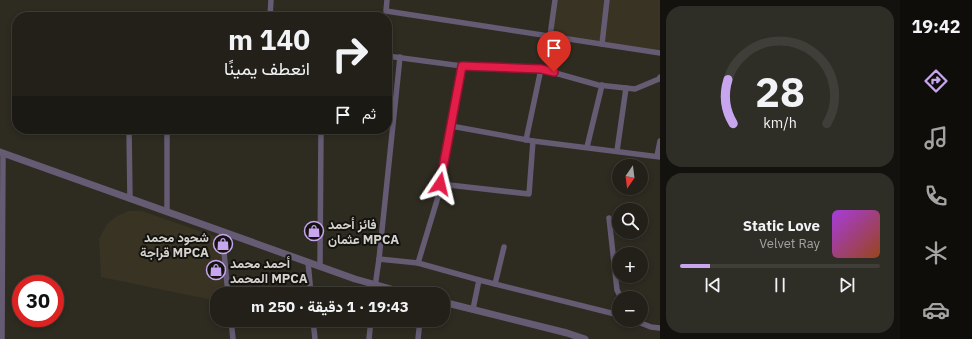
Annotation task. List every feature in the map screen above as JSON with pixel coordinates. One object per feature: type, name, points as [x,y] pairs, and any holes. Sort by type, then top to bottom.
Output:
[{"type":"street","points":[[270,12],[271,0]]},
{"type":"street","points":[[387,0],[386,11],[660,53]]},
{"type":"street","points":[[550,36],[555,0]]},
{"type":"street","points":[[602,44],[607,0]]},
{"type":"street","points":[[392,56],[462,66],[541,69],[602,85],[635,89],[660,79]]},
{"type":"street","points":[[375,285],[400,57]]},
{"type":"street","points":[[418,263],[438,197],[462,66]]},
{"type":"street","points":[[526,140],[541,69]]},
{"type":"street","points":[[588,147],[602,85]]},
{"type":"street","points":[[617,151],[626,88]]},
{"type":"street","points":[[451,126],[526,140],[659,157],[660,141]]},
{"type":"street","points":[[129,134],[130,199]]},
{"type":"street","points":[[167,134],[167,212]]},
{"type":"street","points":[[320,266],[321,134]]},
{"type":"street","points":[[440,184],[529,194],[533,141]]},
{"type":"street","points":[[2,339],[2,153],[222,232],[383,287]]},
{"type":"street","points":[[609,218],[618,291]]},
{"type":"street","points":[[222,232],[227,287]]},
{"type":"street","points":[[495,284],[504,247]]},
{"type":"street","points":[[379,259],[418,263],[612,313]]},
{"type":"street","points":[[308,262],[310,287]]},
{"type":"street","points":[[474,310],[479,280]]},
{"type":"street","points":[[450,304],[586,339]]},
{"type":"street","points":[[648,326],[660,328]]},
{"type":"street","points":[[232,327],[233,339]]},
{"type":"street","points":[[314,327],[315,339]]},
{"type":"street","points":[[369,339],[370,327]]},
{"type":"street","points":[[418,339],[419,327]]},
{"type":"shaded area","points":[[555,0],[660,0],[660,53],[550,36]]},
{"type":"shaded area","points":[[128,211],[142,211],[219,238],[225,287],[210,287],[210,300],[101,277],[99,239],[107,224],[117,216]]},
{"type":"place","name":"فائز أحمد عثمان MPCA","points":[[314,231]]},
{"type":"place","name":"شحود محمد قراجة MPCA","points":[[223,244]]},
{"type":"place","name":"أحمد محمد المحمد MPCA","points":[[216,270]]},
{"type":"route","points":[[440,184],[462,66],[541,69],[554,72]]}]
